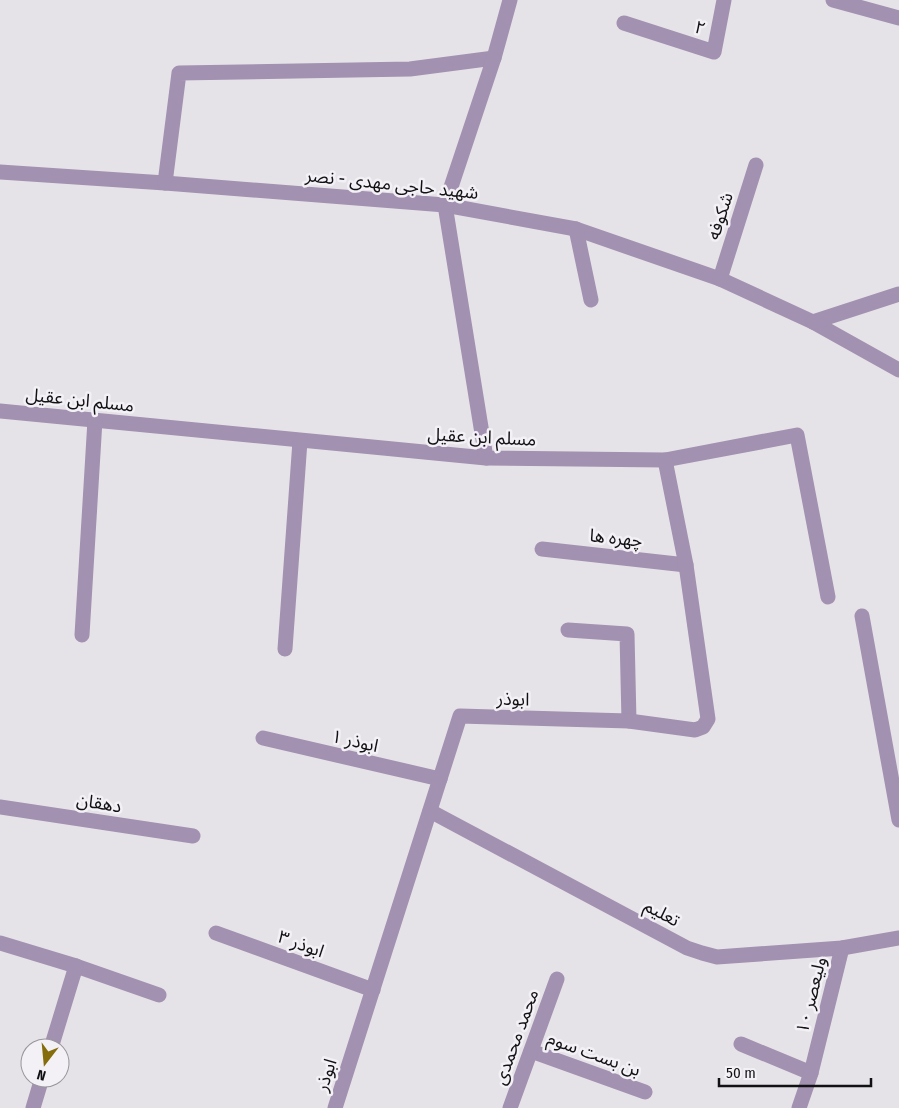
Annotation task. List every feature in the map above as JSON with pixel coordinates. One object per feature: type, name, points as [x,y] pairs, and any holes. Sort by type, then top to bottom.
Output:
[{"type":"street","points":[[486,458],[445,205],[494,58],[510,0]]},
{"type":"street","name":"۲","points":[[624,23],[714,52],[724,0]]},
{"type":"street","points":[[833,0],[899,18]]},
{"type":"street","points":[[165,183],[179,73],[410,69],[494,58]]},
{"type":"street","name":"شکوفه","points":[[720,279],[756,165]]},
{"type":"street","name":"شهید حاجی مهدی - نصر","points":[[0,172],[445,205],[576,229],[720,279],[813,322],[899,370]]},
{"type":"street","points":[[576,229],[591,300]]},
{"type":"street","points":[[813,322],[899,294]]},
{"type":"street","name":"مسلم ابن عقیل","points":[[0,411],[486,458],[665,460],[797,435],[828,597]]},
{"type":"street","points":[[82,635],[95,420]]},
{"type":"street","points":[[284,649],[300,440]]},
{"type":"street","name":"ابوذر","points":[[335,1108],[460,716],[628,721],[695,730],[703,727],[708,719],[686,565],[665,460]]},
{"type":"street","name":"چهره ها","points":[[542,549],[686,565]]},
{"type":"street","points":[[862,616],[899,820]]},
{"type":"street","points":[[568,630],[627,634],[628,721]]},
{"type":"street","name":"ابوذر ۱","points":[[263,738],[440,779]]},
{"type":"street","name":"دهقان","points":[[0,807],[193,836]]},
{"type":"street","name":"تعلیم","points":[[430,811],[687,948],[702,954],[717,957],[842,948],[899,938]]},
{"type":"street","name":"ابوذر ۳","points":[[216,933],[373,990]]},
{"type":"street","points":[[0,944],[76,966],[159,995]]},
{"type":"street","name":"۱۰ ولیعصر","points":[[799,1108],[811,1073],[842,948]]},
{"type":"street","points":[[54,1038],[76,966]]},
{"type":"street","name":"محمد محمدی","points":[[510,1108],[557,979]]},
{"type":"street","points":[[741,1044],[811,1073]]},
{"type":"street","name":"بن بست سوم","points":[[531,1051],[644,1092]]},
{"type":"street","points":[[33,1108],[39,1088]]}]
